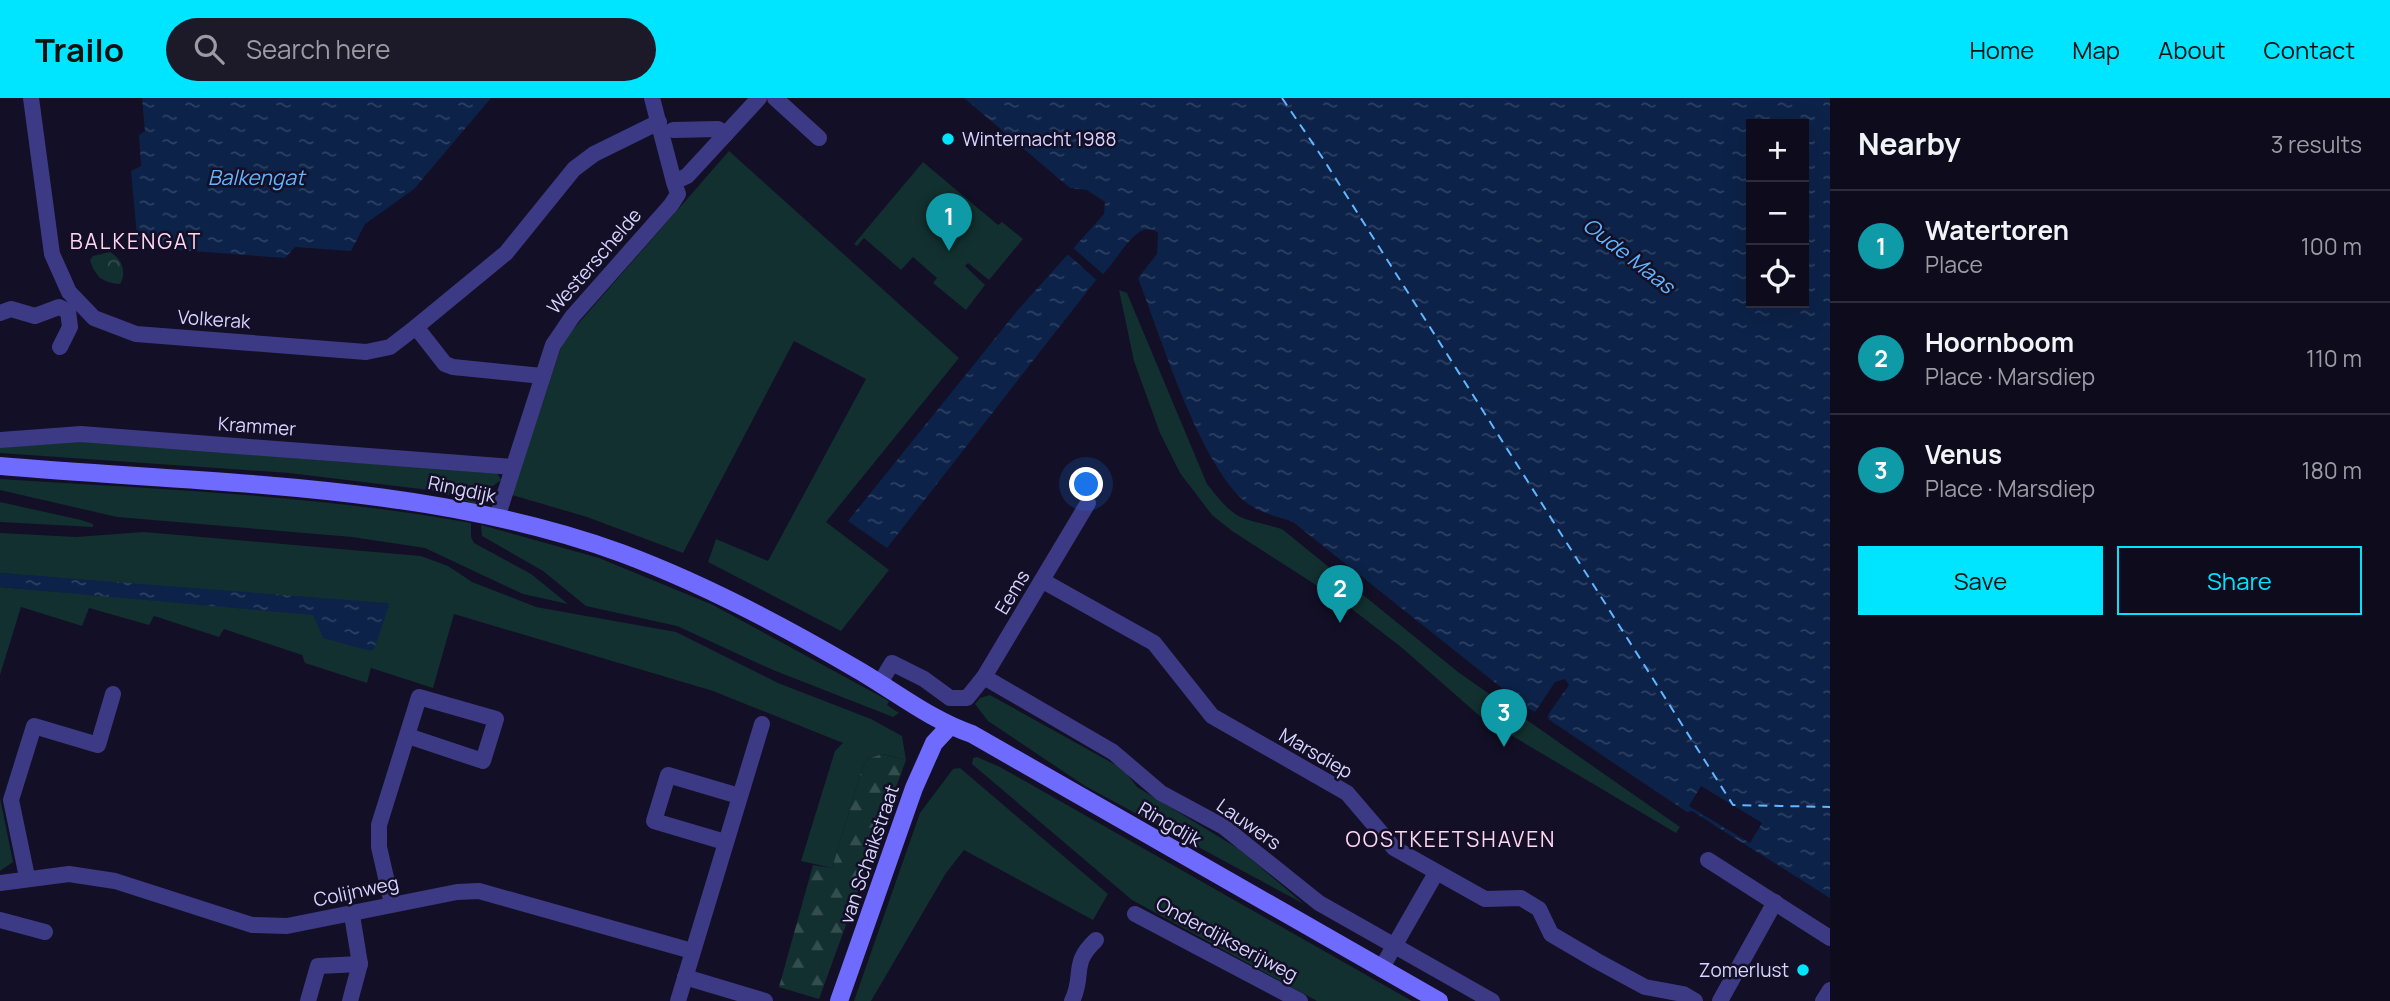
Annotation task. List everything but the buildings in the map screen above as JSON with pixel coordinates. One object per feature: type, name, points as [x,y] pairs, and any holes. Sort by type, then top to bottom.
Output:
[{"type":"main road","name":"Ringdijk","points":[[0,466],[412,500],[497,518],[620,553],[736,602],[880,683],[948,727],[972,734],[1439,1001]]},
{"type":"main road","name":"van Schaikstraat","points":[[839,1001],[914,788],[934,743],[948,727]]},
{"type":"street","name":"Volkerak","points":[[31,98],[52,254],[69,292],[94,318],[136,334],[366,352],[390,347],[506,253],[574,169],[594,154],[666,126]]},
{"type":"street","points":[[652,98],[666,126],[674,182],[687,176],[759,98]]},
{"type":"street","points":[[775,98],[819,138]]},
{"type":"street","points":[[666,126],[718,129],[726,135]]},
{"type":"street","name":"Westerschelde","points":[[497,518],[554,345],[572,317],[671,205],[678,194],[674,182]]},
{"type":"street","points":[[0,313],[11,309],[36,316],[59,307],[68,311],[69,327],[60,346]]},
{"type":"street","points":[[416,327],[445,364],[542,376]]},
{"type":"street","name":"Krammer","points":[[0,440],[81,434],[512,467]]},
{"type":"street","name":"Eems","points":[[880,683],[892,663],[923,679],[950,698],[967,698],[984,677],[1088,503]]},
{"type":"street","name":"Marsdiep","points":[[1043,581],[1154,643],[1212,716],[1347,793],[1394,848],[1485,899],[1521,898],[1539,908],[1552,934],[1645,987],[1689,997]]},
{"type":"street","name":"Lauwers","points":[[984,677],[1113,752],[1161,793],[1224,827],[1319,903],[1492,1001]]},
{"type":"street","points":[[27,877],[11,800],[34,726],[98,745],[113,694]]},
{"type":"street","points":[[392,904],[379,847],[379,825],[419,697],[496,719],[483,761],[408,736]]},
{"type":"street","points":[[678,1001],[762,724]]},
{"type":"street","points":[[725,842],[654,821],[668,775],[739,796]]},
{"type":"street","points":[[1708,860],[1830,939]]},
{"type":"street","points":[[1381,969],[1436,873]]},
{"type":"street","name":"Colijnweg","points":[[0,883],[27,877],[69,874],[115,881],[252,925],[287,926],[352,915],[392,904],[479,891],[692,951]]},
{"type":"street","points":[[1720,1001],[1775,902]]},
{"type":"street","name":"Onderdijkserijweg","points":[[1135,914],[1300,1001]]},
{"type":"street","points":[[350,1001],[360,964],[352,915]]},
{"type":"street","points":[[0,920],[45,932]]},
{"type":"street","points":[[1072,1001],[1077,991],[1079,960],[1096,940]]},
{"type":"street","points":[[308,1001],[318,966],[360,964]]},
{"type":"street","points":[[685,977],[765,1001]]},
{"type":"street","points":[[1823,1001],[1830,990]]},
{"type":"green space","points":[[729,151],[959,358],[826,522],[889,570],[841,631],[708,562],[716,539],[768,561],[866,379],[794,341],[683,553],[587,517],[512,495],[563,341]]},
{"type":"green space","points":[[923,162],[998,225],[1002,222],[1023,239],[989,280],[968,263],[965,266],[985,285],[966,310],[933,283],[937,278],[913,257],[901,270],[864,238],[857,246],[854,244]]},
{"type":"green space","points":[[110,252],[118,258],[122,266],[120,284],[101,278],[90,260],[93,256]]},
{"type":"green space","points":[[1119,290],[1127,293],[1207,484],[1225,506],[1239,516],[1282,529],[1458,672],[1680,827],[1676,833],[1482,718],[1401,647],[1344,603],[1232,531],[1212,515],[1180,473],[1160,433],[1134,361]]},
{"type":"green space","points":[[92,441],[342,462],[496,471],[501,480],[479,496],[475,504],[437,491],[289,473],[0,453],[0,447]]},
{"type":"green space","points":[[0,479],[295,499],[471,523],[474,543],[531,574],[568,604],[523,594],[425,548],[352,537],[117,517],[0,490]]},
{"type":"green space","points":[[0,502],[81,520],[93,524],[93,527],[0,522]]},
{"type":"green space","points":[[481,525],[599,558],[713,605],[889,701],[887,705],[899,713],[893,717],[773,670],[677,626],[586,606],[543,571],[482,536]]},
{"type":"green space","points":[[144,532],[421,556],[448,566],[472,582],[536,607],[676,632],[778,683],[871,719],[902,736],[906,760],[883,754],[868,759],[862,769],[832,868],[801,861],[835,751],[843,743],[713,691],[454,614],[433,688],[371,668],[367,683],[305,663],[302,655],[224,629],[219,637],[154,616],[149,625],[89,608],[82,626],[21,607],[0,675],[0,587],[281,610],[314,615],[317,620],[389,606],[0,573],[0,533],[76,537]]},
{"type":"green space","points":[[990,695],[1123,769],[1137,787],[1239,849],[1304,904],[1085,786],[988,721],[975,704],[980,698]]},
{"type":"green space","points":[[882,754],[906,760],[819,999],[779,987],[813,865],[832,868],[862,769],[868,759]]},
{"type":"green space","points":[[977,757],[1000,767],[1412,1001],[1317,1001],[1132,900],[972,764],[973,758]]},
{"type":"green space","points":[[960,768],[1108,894],[1093,920],[964,850],[946,873],[871,1001],[854,1001],[920,813],[953,769]]},
{"type":"green space","points":[[0,798],[13,862],[0,871]]},
{"type":"water","name":"Balkengat","points":[[142,98],[491,98],[414,189],[365,224],[351,251],[295,247],[285,258],[138,247],[131,171],[141,166],[139,135],[145,131]]},
{"type":"water","name":"Oude Maas","points":[[964,98],[1830,98],[1830,898],[1692,811],[1687,812],[1548,719],[1548,715],[1569,685],[1565,679],[1555,682],[1535,712],[1527,708],[1293,522],[1253,507],[1235,491],[1200,437],[1138,278],[1157,254],[1158,233],[1150,229],[1133,237],[1096,280],[887,548],[848,521],[1017,311],[1104,214],[1105,202],[1087,190],[1070,188]]},
{"type":"water","points":[[0,573],[388,603],[389,606],[374,649],[370,651],[323,638],[313,615],[0,587]]},
{"type":"pier","points":[[1072,247],[1107,278],[1099,282],[1065,252]]},
{"type":"pier","points":[[1701,786],[1762,823],[1750,843],[1689,806]]},
{"type":"ferry route","points":[[1282,98],[1733,805],[1830,807]]},
{"type":"place","name":"Winternacht 1988","points":[[948,139]]},
{"type":"place","name":"Watertoren","points":[[949,251]]},
{"type":"place","name":"Hoornboom","points":[[1340,623]]},
{"type":"place","name":"Venus","points":[[1504,747]]},
{"type":"place","name":"Zomerlust","points":[[1803,970]]},
{"type":"district","name":"BALKENGAT","points":[[136,241]]},
{"type":"district","name":"OOSTKEETSHAVEN","points":[[1451,839]]}]
